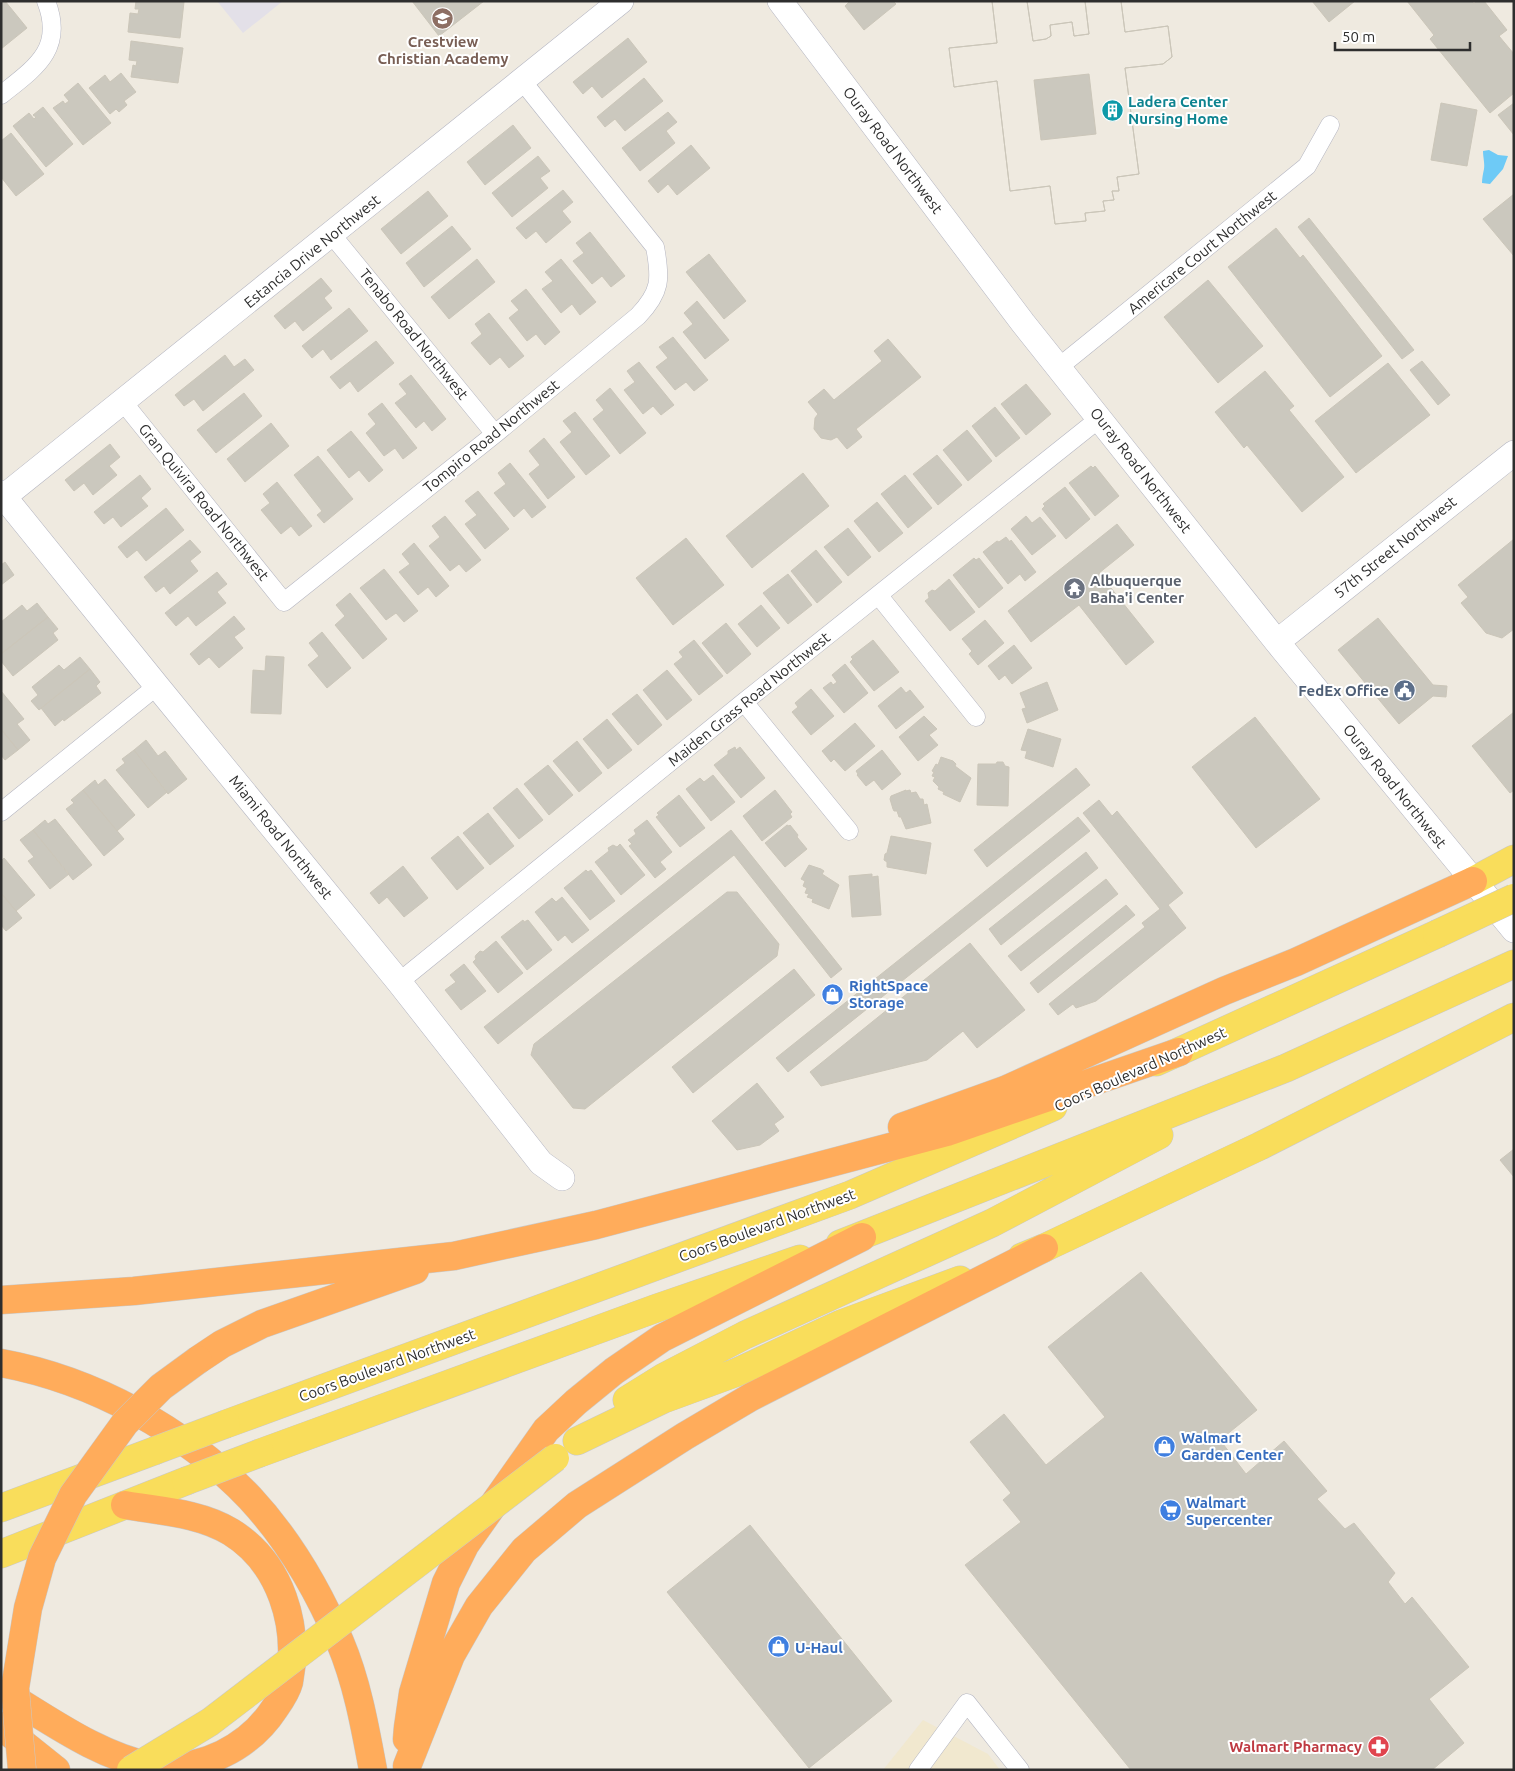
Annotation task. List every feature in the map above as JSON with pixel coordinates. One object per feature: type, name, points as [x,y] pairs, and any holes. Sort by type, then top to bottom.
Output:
[{"type":"highway","points":[[830,1163],[861,1142],[1005,1090],[1224,991],[1296,962],[1473,880]]},
{"type":"highway","points":[[1,1300],[134,1291],[454,1256],[596,1225],[948,1132],[1179,1052]]},
{"type":"highway","points":[[407,1768],[408,1727],[413,1693],[446,1583],[465,1545],[546,1430],[614,1371],[662,1338],[862,1237]]},
{"type":"highway","points":[[407,1768],[451,1655],[479,1606],[524,1550],[577,1505],[685,1436],[752,1397],[1044,1248]]},
{"type":"highway","points":[[22,1770],[15,1688],[28,1608],[42,1558],[73,1495],[125,1422],[161,1387],[222,1344],[262,1324],[454,1256]]},
{"type":"highway","points":[[1,1362],[89,1388],[118,1402],[152,1421],[204,1456],[251,1500],[279,1533],[324,1607],[340,1643],[362,1713],[373,1770]]},
{"type":"highway","points":[[1,1691],[83,1742],[118,1757],[154,1767],[184,1768],[208,1763],[249,1740],[274,1711],[288,1683],[291,1655],[290,1625],[285,1602],[265,1563],[250,1546],[230,1532],[209,1521],[125,1506]]},
{"type":"highway","points":[[1,1726],[56,1770]]},
{"type":"main road","points":[[1473,880],[1514,859]]},
{"type":"main road","name":"Coors Boulevard Northwest","points":[[1,1508],[850,1195],[1179,1052],[1514,898]]},
{"type":"main road","points":[[1,1554],[260,1453],[657,1308],[862,1237],[1286,1068],[1514,964]]},
{"type":"main road","points":[[577,1441],[664,1399],[735,1373],[842,1324],[1044,1248],[1260,1146],[1514,1017]]},
{"type":"main road","points":[[131,1770],[210,1722],[555,1458],[629,1399],[664,1377],[745,1336],[992,1223],[1286,1068]]},
{"type":"street","points":[[1,95],[32,70],[43,57],[51,42],[53,27],[46,1]]},
{"type":"street","name":"Estancia Drive Northwest","points":[[2,496],[332,235],[621,1]]},
{"type":"street","name":"Ouray Road Northwest","points":[[780,1],[1023,323],[1277,642],[1514,930]]},
{"type":"street","name":"Tompiro Road Northwest","points":[[284,602],[495,434],[638,316],[649,305],[658,287],[659,269],[655,247],[523,82]]},
{"type":"street","name":"Americare Court Northwest","points":[[1059,367],[1307,166],[1330,125]]},
{"type":"street","name":"Tenabo Road Northwest","points":[[332,235],[495,434]]},
{"type":"street","name":"Gran Quivira Road Northwest","points":[[123,402],[284,602]]},
{"type":"street","name":"Maiden Grass Road Northwest","points":[[399,982],[744,702],[1100,418]]},
{"type":"street","name":"57th Street Northwest","points":[[1277,642],[1514,452]]},
{"type":"street","name":"Miami Road Northwest","points":[[2,496],[399,982],[542,1163],[562,1178]]},
{"type":"street","points":[[879,596],[976,717]]},
{"type":"street","points":[[1,812],[156,686]]},
{"type":"street","points":[[744,702],[849,831]]},
{"type":"street","points":[[918,1770],[967,1703],[1020,1770]]},
{"type":"shaded area","points":[[217,1],[283,1],[243,33]]},
{"type":"shaded area","points":[[923,1720],[988,1754],[1000,1770],[883,1770]]},
{"type":"water","points":[[1489,150],[1498,155],[1508,156],[1503,169],[1490,184],[1482,183],[1483,151]]},
{"type":"building","points":[[5,1],[27,28],[1,49],[1,4]]},
{"type":"building","points":[[136,1],[184,2],[180,38],[128,32],[130,13],[138,14],[139,9],[135,9]]},
{"type":"building","name":"Crestview Christian Academy","points":[[412,1],[484,1],[439,36]]},
{"type":"building","points":[[850,1],[893,1],[896,4],[864,30],[845,6]]},
{"type":"building","name":"Ladera Center Nursing Home","points":[[992,1],[1027,1],[1033,41],[1046,39],[1051,36],[1050,25],[1072,22],[1074,36],[1089,34],[1085,1],[1121,1],[1125,32],[1168,26],[1172,57],[1163,64],[1125,68],[1139,174],[1117,177],[1119,191],[1112,191],[1114,200],[1103,201],[1105,211],[1085,213],[1086,221],[1055,224],[1050,186],[1010,191],[997,81],[954,87],[949,48],[997,43]],"holes":[[[1089,74],[1096,134],[1041,140],[1034,80]]]},
{"type":"building","name":"Ladera Center Nursing Home","points":[[992,1],[1027,1],[1033,41],[1046,39],[1051,36],[1050,25],[1072,22],[1074,36],[1089,34],[1085,1],[1121,1],[1125,32],[1168,26],[1172,57],[1163,64],[1125,68],[1139,174],[1117,177],[1119,191],[1112,191],[1114,200],[1103,201],[1105,211],[1085,213],[1086,221],[1055,224],[1050,186],[1010,191],[997,81],[954,87],[949,48],[997,43]]},
{"type":"building","points":[[1312,1],[1355,1],[1329,22]]},
{"type":"building","points":[[1407,1],[1472,1],[1474,4],[1476,1],[1484,1],[1507,30],[1499,36],[1514,54],[1514,93],[1490,113],[1430,39],[1434,35]]},
{"type":"building","points":[[628,38],[647,62],[602,98],[592,86],[583,94],[573,82]]},
{"type":"building","points":[[131,41],[183,48],[178,83],[131,77],[133,65],[136,66],[137,61],[129,60]]},
{"type":"building","points":[[121,73],[136,92],[124,101],[127,105],[119,112],[116,109],[110,114],[89,88],[105,75],[110,82]]},
{"type":"building","points":[[644,78],[663,101],[625,131],[615,119],[605,127],[597,117]]},
{"type":"building","points":[[78,83],[111,123],[83,145],[53,108],[63,101],[65,104],[69,101],[64,95]]},
{"type":"building","points":[[1441,103],[1477,110],[1467,166],[1431,160]]},
{"type":"building","points":[[1514,103],[1514,135],[1498,115]]},
{"type":"building","points":[[43,107],[73,144],[46,167],[13,126],[29,113],[34,119],[36,117],[33,115]]},
{"type":"building","points":[[668,112],[677,122],[666,131],[675,143],[640,171],[622,148]]},
{"type":"building","points":[[513,125],[531,148],[485,185],[467,162]]},
{"type":"building","points":[[11,133],[44,174],[16,196],[1,177],[1,141]]},
{"type":"building","points":[[691,145],[710,168],[677,195],[668,184],[658,193],[648,181]]},
{"type":"building","points":[[538,156],[550,171],[540,178],[548,188],[512,217],[492,193]]},
{"type":"building","points":[[563,190],[573,202],[562,211],[571,222],[546,243],[536,231],[526,239],[516,228]]},
{"type":"building","points":[[428,191],[448,216],[401,254],[381,229]]},
{"type":"building","points":[[1514,194],[1514,256],[1483,219]]},
{"type":"building","points":[[1309,218],[1414,350],[1402,359],[1298,227]]},
{"type":"building","points":[[452,226],[471,249],[424,287],[406,263]]},
{"type":"building","points":[[1276,228],[1300,258],[1303,255],[1382,356],[1330,397],[1228,267]]},
{"type":"building","points":[[590,232],[625,276],[611,287],[602,276],[592,284],[573,261],[584,253],[576,243]]},
{"type":"building","points":[[709,254],[746,301],[724,319],[686,272]]},
{"type":"building","points":[[477,259],[495,282],[449,319],[431,297]]},
{"type":"building","points":[[561,259],[596,302],[580,315],[572,304],[561,313],[542,289],[553,281],[545,272]]},
{"type":"building","points":[[321,278],[332,291],[324,298],[332,308],[303,331],[295,321],[285,329],[274,316]]},
{"type":"building","points":[[1208,280],[1263,346],[1218,383],[1164,317]]},
{"type":"building","points":[[526,289],[560,332],[545,345],[536,334],[527,341],[509,318],[519,310],[511,301]]},
{"type":"building","points":[[697,301],[729,340],[705,359],[683,332],[693,324],[684,313]]},
{"type":"building","points":[[349,308],[368,331],[331,360],[323,349],[312,358],[302,346]]},
{"type":"building","points":[[489,313],[524,356],[509,368],[500,357],[490,365],[471,343],[482,334],[475,324]]},
{"type":"building","points":[[673,337],[708,380],[694,391],[686,382],[675,390],[656,367],[668,358],[659,347]]},
{"type":"building","points":[[888,339],[921,377],[856,429],[862,437],[847,449],[837,437],[831,440],[821,438],[814,429],[815,418],[818,414],[808,402],[824,389],[834,400],[882,361],[874,351]]},
{"type":"building","points":[[376,341],[394,363],[358,392],[350,381],[340,389],[330,377]]},
{"type":"building","points":[[225,355],[234,367],[245,359],[254,370],[203,411],[194,399],[184,406],[175,395]]},
{"type":"building","points":[[1422,361],[1450,395],[1438,405],[1410,370]]},
{"type":"building","points":[[639,362],[674,405],[661,415],[653,406],[643,414],[624,390],[635,382],[627,371]]},
{"type":"building","points":[[1388,363],[1430,415],[1356,473],[1315,421]]},
{"type":"building","points":[[1265,371],[1294,406],[1289,410],[1344,477],[1302,512],[1247,445],[1244,448],[1215,412]]},
{"type":"building","points":[[411,375],[446,419],[432,431],[424,421],[416,428],[395,403],[407,394],[399,384]]},
{"type":"building","points":[[1026,384],[1051,414],[1026,435],[1001,404]]},
{"type":"building","points":[[610,388],[646,433],[620,454],[593,419],[604,410],[596,400]]},
{"type":"building","points":[[244,393],[262,416],[216,453],[197,430]]},
{"type":"building","points":[[382,403],[417,448],[403,459],[395,448],[384,456],[366,433],[376,424],[368,414]]},
{"type":"building","points":[[995,407],[1020,438],[996,457],[972,426]]},
{"type":"building","points":[[575,412],[610,456],[586,475],[560,442],[572,432],[563,421]]},
{"type":"building","points":[[271,423],[289,446],[245,482],[227,459]]},
{"type":"building","points":[[967,430],[992,461],[968,481],[943,450]]},
{"type":"building","points":[[351,431],[383,470],[369,482],[359,470],[349,478],[327,450]]},
{"type":"building","points":[[544,438],[575,477],[548,499],[529,474],[540,465],[529,451]]},
{"type":"building","points":[[110,444],[120,457],[109,466],[117,475],[93,495],[84,483],[74,491],[65,480]]},
{"type":"building","points":[[937,455],[962,485],[938,505],[913,474]]},
{"type":"building","points":[[318,456],[353,499],[324,523],[317,515],[322,511],[294,475]]},
{"type":"building","points":[[510,463],[546,507],[532,518],[524,508],[514,517],[494,493],[506,484],[498,473]]},
{"type":"building","points":[[1091,466],[1093,468],[1095,466],[1119,496],[1095,516],[1069,483]]},
{"type":"building","points":[[803,473],[829,506],[752,568],[726,536]]},
{"type":"building","points":[[140,475],[151,489],[141,498],[148,506],[121,527],[113,517],[104,524],[94,512]]},
{"type":"building","points":[[905,475],[932,508],[908,528],[881,494]]},
{"type":"building","points":[[277,482],[312,526],[299,536],[291,526],[281,534],[261,510],[270,503],[263,494]]},
{"type":"building","points":[[1065,487],[1090,519],[1066,539],[1042,509],[1045,506],[1043,504]]},
{"type":"building","points":[[478,491],[509,529],[485,549],[465,524],[477,515],[465,501]]},
{"type":"building","points":[[877,502],[903,533],[879,552],[854,521]]},
{"type":"building","points":[[166,508],[184,530],[146,561],[137,550],[127,558],[118,547]]},
{"type":"building","points":[[445,516],[481,560],[466,572],[459,564],[450,571],[429,546],[440,537],[432,526]]},
{"type":"building","points":[[1026,516],[1032,523],[1040,517],[1056,536],[1032,555],[1011,529]]},
{"type":"building","name":"Albuquerque Baha'i Center","points":[[1117,524],[1134,545],[1099,573],[1154,642],[1126,665],[1079,605],[1031,642],[1008,611]]},
{"type":"building","points":[[848,528],[871,557],[848,576],[824,547]]},
{"type":"building","points":[[1006,537],[1010,542],[1011,540],[1036,572],[1025,581],[1020,574],[1008,584],[983,552],[997,541],[999,542]]},
{"type":"building","points":[[686,538],[724,585],[673,625],[636,578]]},
{"type":"building","points":[[1514,539],[1514,629],[1502,638],[1486,633],[1461,603],[1468,597],[1458,585]]},
{"type":"building","points":[[190,540],[201,552],[190,561],[198,571],[170,594],[164,586],[156,592],[144,577]]},
{"type":"building","points":[[414,543],[449,586],[436,597],[428,587],[418,595],[399,572],[410,564],[402,554]]},
{"type":"building","points":[[816,550],[842,582],[817,603],[791,571]]},
{"type":"building","points":[[974,558],[976,560],[979,558],[1003,588],[979,608],[953,575]]},
{"type":"building","points":[[5,562],[14,575],[1,585],[1,565]]},
{"type":"building","points":[[384,569],[418,611],[404,622],[396,613],[386,620],[360,588]]},
{"type":"building","points":[[217,572],[227,584],[217,592],[226,603],[196,626],[188,616],[176,626],[165,613]]},
{"type":"building","points":[[788,574],[812,605],[788,624],[763,593]]},
{"type":"building","points":[[949,579],[975,612],[950,631],[925,601],[929,598],[928,593],[932,590],[935,591]]},
{"type":"building","points":[[350,593],[387,639],[363,659],[335,625],[345,616],[336,605]]},
{"type":"building","points":[[37,603],[48,617],[1,654],[1,622],[22,605],[27,611]]},
{"type":"building","points":[[761,605],[780,628],[757,647],[738,624]]},
{"type":"building","points":[[234,616],[245,629],[234,637],[243,648],[219,668],[209,657],[199,665],[190,654]]},
{"type":"building","points":[[48,617],[58,629],[53,633],[58,640],[13,676],[1,661],[1,654]]},
{"type":"building","points":[[1378,618],[1433,685],[1447,686],[1446,697],[1433,696],[1399,724],[1338,650]]},
{"type":"building","points":[[985,620],[1004,643],[978,665],[969,654],[972,651],[962,639]]},
{"type":"building","points":[[726,623],[751,654],[727,674],[702,643]]},
{"type":"building","points":[[322,632],[351,668],[327,688],[308,665],[319,656],[309,643]]},
{"type":"building","points":[[694,640],[723,676],[699,695],[674,664],[683,657],[679,652]]},
{"type":"building","points":[[873,640],[899,672],[874,691],[850,662],[853,659],[851,657]]},
{"type":"building","points":[[1014,645],[1032,668],[1012,684],[1005,675],[999,680],[988,666]]},
{"type":"building","points":[[266,656],[284,657],[281,714],[251,713],[253,670],[265,671]]},
{"type":"building","points":[[80,657],[90,669],[39,710],[31,701],[38,695],[32,687],[59,665],[64,670]]},
{"type":"building","points":[[845,664],[868,693],[844,713],[823,688],[831,682],[833,685],[837,682],[832,675]]},
{"type":"building","points":[[90,669],[100,682],[96,686],[101,693],[55,726],[41,708]]},
{"type":"building","points":[[667,670],[692,700],[667,720],[643,690]]},
{"type":"building","points":[[1047,682],[1058,710],[1027,723],[1022,709],[1026,708],[1020,693]]},
{"type":"building","points":[[901,687],[906,693],[910,690],[924,707],[896,729],[878,706]]},
{"type":"building","points":[[811,689],[834,716],[811,735],[792,712],[798,707],[795,703]]},
{"type":"building","points":[[1,691],[24,719],[17,724],[30,740],[18,750],[1,729]]},
{"type":"building","points":[[637,694],[662,725],[638,745],[612,714]]},
{"type":"building","points":[[1514,712],[1514,790],[1510,793],[1472,746]]},
{"type":"building","points":[[924,716],[937,729],[929,735],[938,745],[918,761],[899,737]]},
{"type":"building","points":[[1255,717],[1320,799],[1256,848],[1192,767]]},
{"type":"building","points":[[607,719],[632,750],[608,769],[583,739]]},
{"type":"building","points":[[855,723],[875,746],[845,771],[834,759],[831,762],[822,751]]},
{"type":"building","points":[[1,729],[18,750],[5,760],[1,755]]},
{"type":"building","points":[[1028,729],[1061,739],[1053,767],[1025,758],[1027,751],[1021,750]]},
{"type":"building","points":[[146,740],[158,756],[165,751],[187,779],[168,794],[134,750]]},
{"type":"building","points":[[577,741],[602,773],[579,792],[553,761]]},
{"type":"building","points":[[735,747],[736,750],[740,747],[765,778],[741,798],[714,765],[728,754],[728,751]]},
{"type":"building","points":[[134,750],[167,792],[148,808],[116,770],[125,763],[122,759]]},
{"type":"building","points":[[882,750],[901,774],[882,790],[874,780],[866,786],[856,771]]},
{"type":"building","points":[[941,757],[953,761],[956,764],[955,766],[971,778],[960,802],[943,794],[944,792],[938,789],[939,787],[933,781],[935,777],[932,776],[934,772],[932,771],[936,764],[938,765]]},
{"type":"building","points":[[997,762],[1003,762],[1005,766],[1009,767],[1008,806],[977,805],[978,764],[996,764]]},
{"type":"building","points":[[548,765],[573,795],[549,815],[524,784]]},
{"type":"building","points":[[1076,768],[1090,785],[987,867],[974,850]]},
{"type":"building","points":[[713,775],[735,802],[711,821],[686,789],[700,778],[704,782]]},
{"type":"building","points":[[105,779],[135,815],[117,831],[83,790],[95,780],[98,785]]},
{"type":"building","points":[[517,788],[543,820],[519,839],[493,808]]},
{"type":"building","points":[[83,790],[124,839],[104,856],[66,809],[74,803],[71,800]]},
{"type":"building","points":[[775,790],[792,812],[790,814],[792,817],[762,841],[743,816]]},
{"type":"building","points":[[910,790],[911,793],[916,792],[920,799],[923,799],[924,805],[927,804],[931,823],[906,829],[897,811],[894,811],[890,799],[891,796]]},
{"type":"building","points":[[679,795],[705,828],[680,847],[656,817],[659,815],[657,813]]},
{"type":"building","points":[[1099,800],[1112,816],[1117,811],[1183,893],[1168,905],[1186,928],[1096,1001],[1076,1008],[1073,1004],[1058,1015],[1049,1004],[1145,927],[1142,923],[1160,909],[1083,813]]},
{"type":"building","points":[[488,813],[514,846],[490,865],[463,833]]},
{"type":"building","points":[[1078,817],[1090,831],[788,1072],[776,1058]]},
{"type":"building","points":[[55,819],[92,865],[73,880],[33,830],[45,820],[48,824]]},
{"type":"building","points":[[647,820],[672,852],[660,862],[666,869],[655,878],[629,846],[632,844],[628,840],[636,834],[634,830]]},
{"type":"building","points":[[787,825],[790,825],[807,849],[785,867],[765,843]]},
{"type":"building","points":[[33,830],[69,874],[50,889],[28,861],[34,857],[20,840]]},
{"type":"building","points":[[731,830],[842,969],[831,978],[734,855],[498,1044],[484,1027]]},
{"type":"building","points":[[458,836],[484,868],[457,890],[431,858]]},
{"type":"building","points":[[891,836],[931,843],[926,874],[887,867],[887,862],[884,860]]},
{"type":"building","points":[[620,844],[645,875],[621,895],[595,862],[609,851],[608,848],[613,845],[617,847]]},
{"type":"building","points":[[1086,852],[1098,868],[1001,945],[989,929]]},
{"type":"building","points":[[4,858],[35,895],[16,911],[1,893],[1,861]]},
{"type":"building","points":[[809,865],[824,871],[822,874],[839,885],[829,909],[812,902],[813,899],[807,897],[809,894],[805,893],[807,888],[803,886],[805,881],[801,879]]},
{"type":"building","points":[[403,866],[428,898],[404,917],[387,897],[379,904],[370,893]]},
{"type":"building","points":[[586,870],[588,872],[591,870],[615,901],[590,920],[564,888]]},
{"type":"building","points":[[872,874],[872,877],[878,876],[881,915],[852,917],[849,876]]},
{"type":"building","points":[[1106,879],[1118,894],[1021,971],[1008,956]]},
{"type":"building","points":[[727,892],[737,892],[779,944],[777,956],[585,1109],[573,1108],[531,1055],[534,1044]]},
{"type":"building","points":[[1,893],[22,918],[6,931],[1,925]]},
{"type":"building","points":[[562,897],[589,930],[572,943],[565,935],[558,941],[535,912],[552,898],[556,902]]},
{"type":"building","points":[[1126,905],[1135,915],[1038,993],[1030,983]]},
{"type":"building","points":[[523,920],[524,922],[528,920],[552,950],[527,970],[501,937]]},
{"type":"building","points":[[496,941],[523,973],[498,993],[473,962],[480,951],[483,952]]},
{"type":"building","points":[[970,943],[1025,1010],[977,1048],[963,1031],[927,1060],[821,1086],[810,1072]]},
{"type":"building","points":[[464,964],[486,991],[461,1010],[445,990],[456,982],[450,975]]},
{"type":"building","points":[[794,969],[815,995],[693,1093],[672,1067]]},
{"type":"building","points":[[757,1083],[784,1117],[774,1124],[779,1131],[760,1145],[737,1150],[712,1121]]},
{"type":"building","points":[[1514,1149],[1514,1177],[1500,1160]]},
{"type":"building","name":"Walmart Supercenter","points":[[1141,1272],[1257,1410],[1220,1440],[1246,1474],[1284,1441],[1327,1491],[1317,1499],[1345,1529],[1354,1523],[1395,1573],[1388,1582],[1405,1604],[1412,1597],[1469,1667],[1429,1699],[1464,1743],[1432,1770],[1131,1770],[965,1565],[1021,1522],[1003,1500],[1011,1493],[970,1442],[1004,1414],[1046,1465],[1105,1417],[1048,1347]]},
{"type":"building","name":"U-Haul","points":[[750,1525],[892,1701],[809,1768],[667,1592]]},
{"type":"place","name":"Crestview Christian Academy","points":[[443,18]]},
{"type":"place","name":"Ladera Center Nursing Home","points":[[1112,110]]},
{"type":"place","name":"Albuquerque Baha'i Center","points":[[1074,589]]},
{"type":"place","name":"FedEx Office","points":[[1405,690]]},
{"type":"place","name":"RightSpace Storage","points":[[833,994]]},
{"type":"place","name":"Walmart Garden Center","points":[[1165,1446]]},
{"type":"place","name":"Walmart Supercenter","points":[[1170,1511]]},
{"type":"place","name":"U-Haul","points":[[779,1647]]},
{"type":"place","name":"Walmart Pharmacy","points":[[1378,1746]]}]
